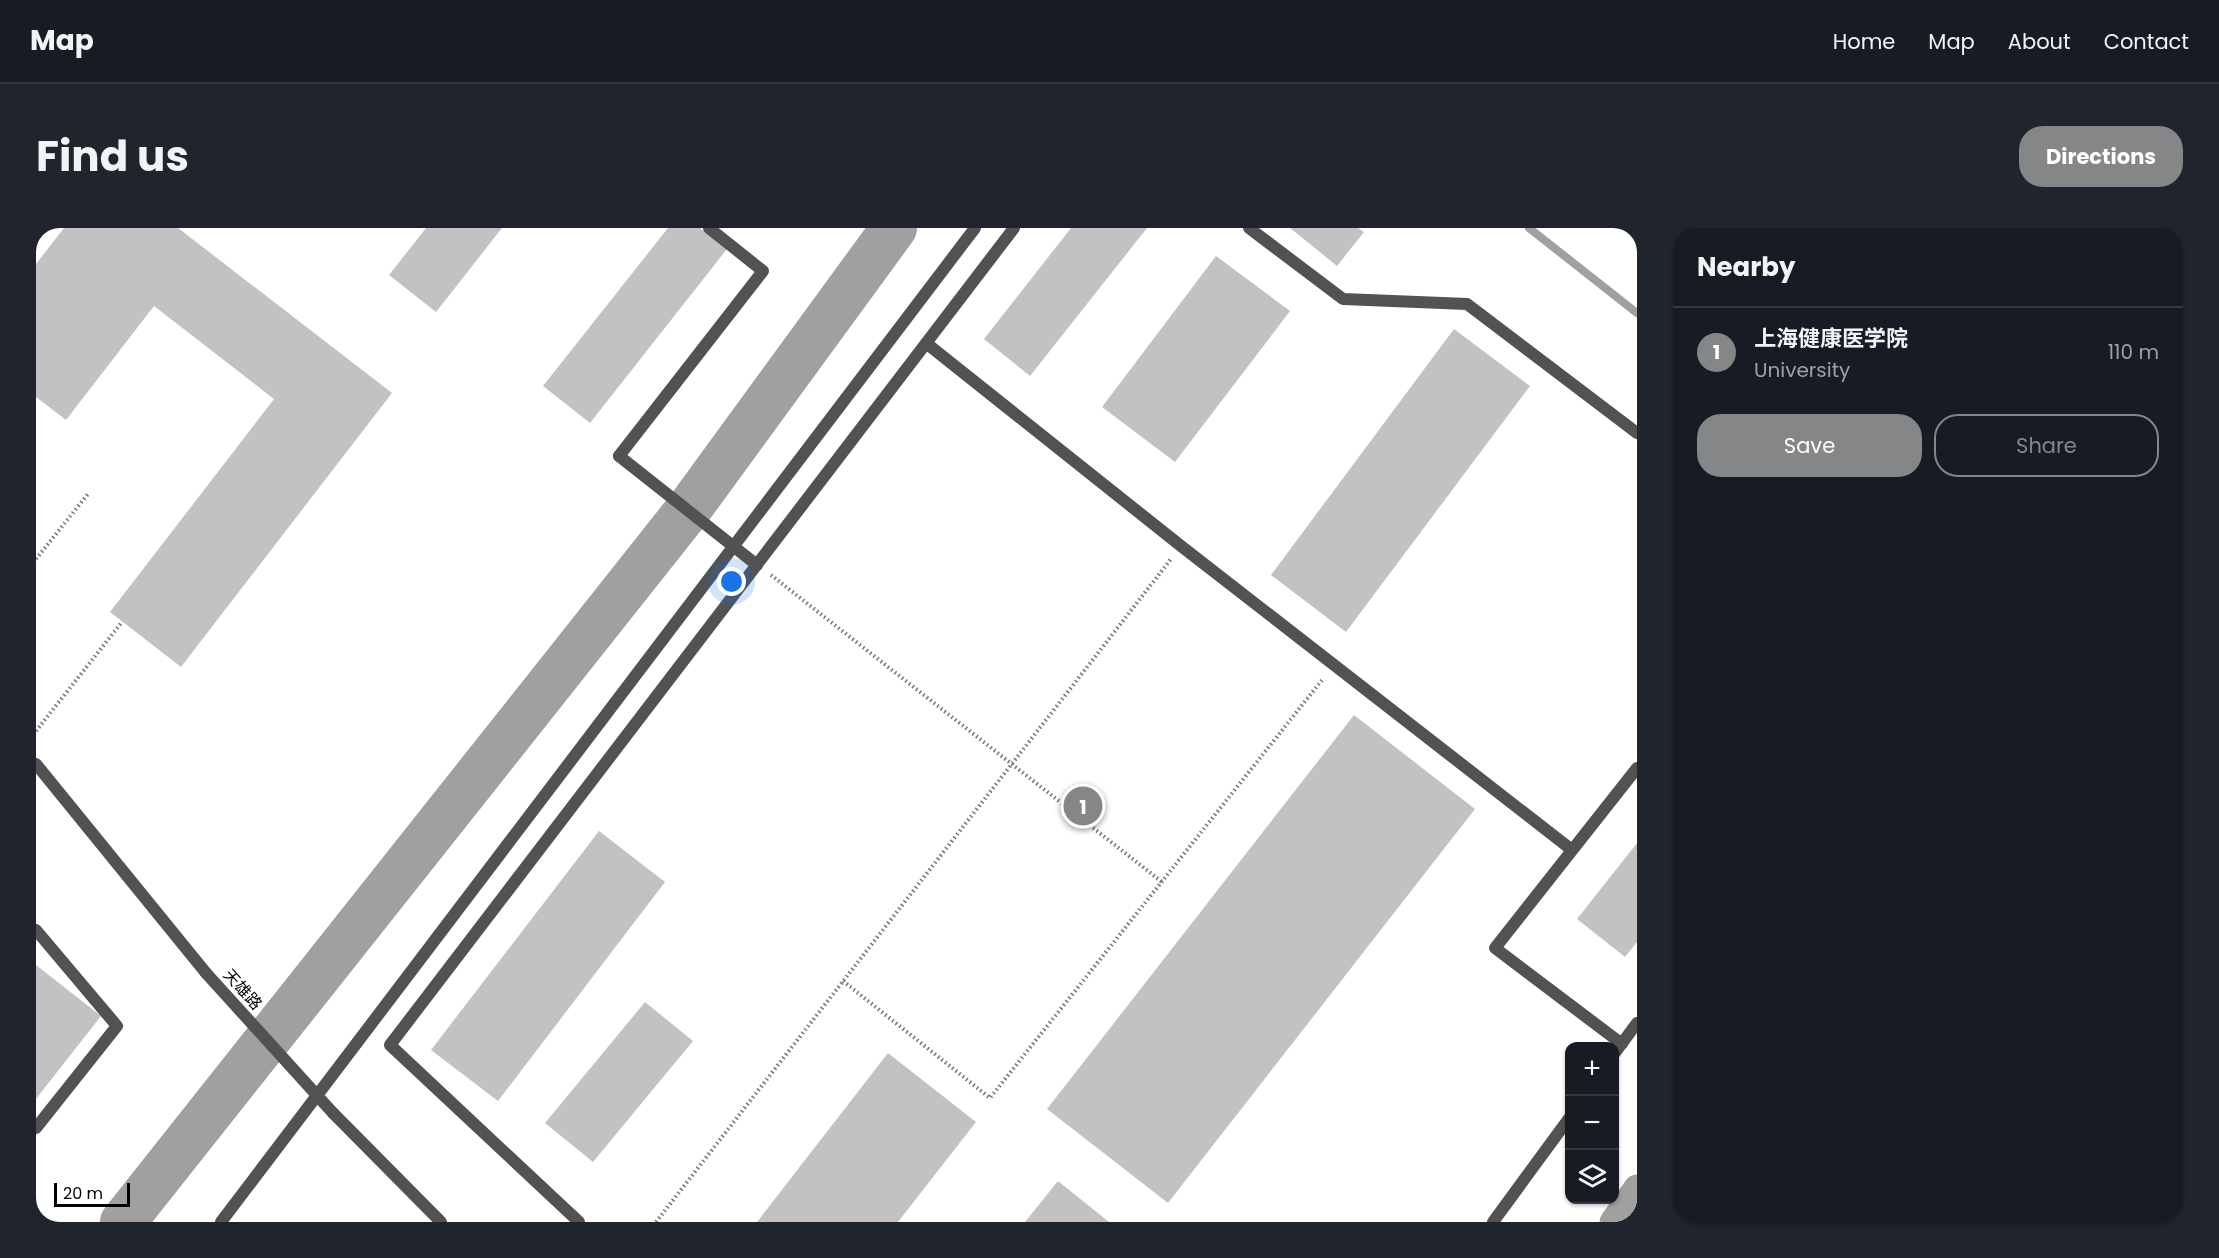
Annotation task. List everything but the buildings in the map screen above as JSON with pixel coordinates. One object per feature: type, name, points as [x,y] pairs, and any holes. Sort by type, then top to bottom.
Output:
[{"type":"street","points":[[709,228],[763,271],[619,456],[757,565]]},
{"type":"street","points":[[221,1222],[975,228]]},
{"type":"street","points":[[579,1222],[390,1045],[1014,228]]},
{"type":"street","points":[[1249,228],[1343,299],[1467,304],[1637,433]]},
{"type":"street","points":[[926,343],[1181,546],[1572,850]]},
{"type":"street","name":"天雄路","points":[[36,764],[206,973],[333,1113],[441,1222]]},
{"type":"street","points":[[1622,1044],[1495,948],[1637,768]]},
{"type":"street","points":[[36,930],[117,1026],[36,1128]]},
{"type":"street","points":[[1619,1048],[1637,1023]]},
{"type":"street","points":[[1493,1222],[1565,1123]]},
{"type":"path","points":[[36,559],[88,494]]},
{"type":"path","points":[[656,1222],[1181,546]]},
{"type":"path","points":[[757,565],[1162,882]]},
{"type":"path","points":[[36,731],[122,622]]},
{"type":"path","points":[[843,981],[990,1098],[1334,665]]},
{"type":"waterway","points":[[123,1222],[691,506],[894,228]]},
{"type":"waterway","points":[[1529,228],[1637,313]]},
{"type":"waterway","points":[[1613,1222],[1637,1188]]},
{"type":"place","name":"上海健康医学院","points":[[1083,806]]}]
